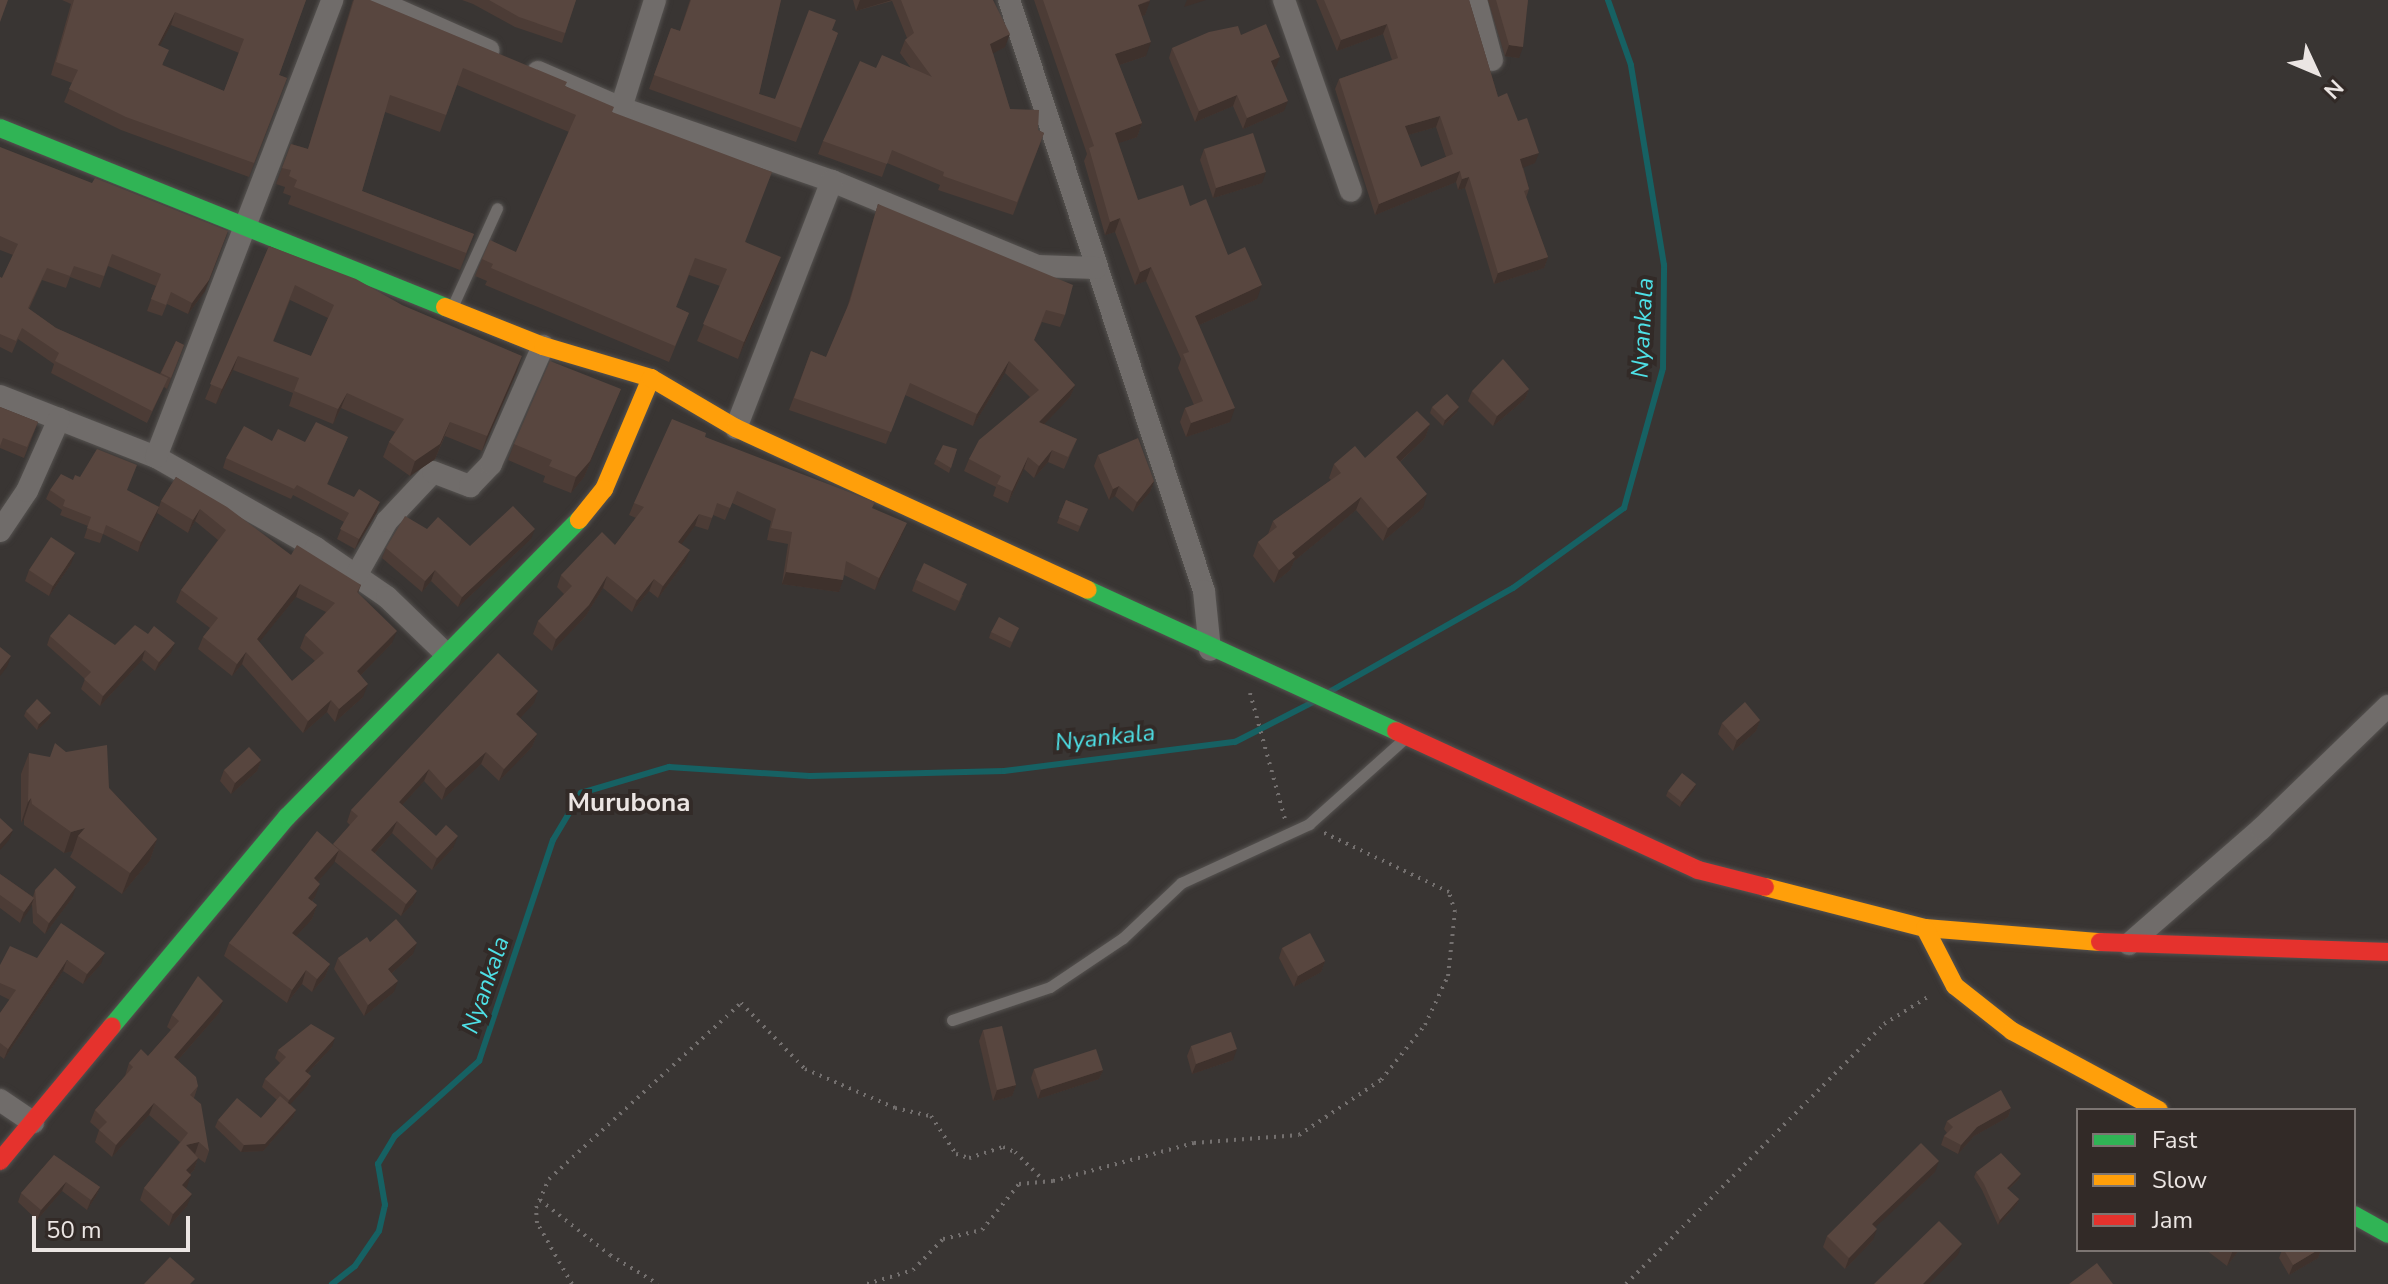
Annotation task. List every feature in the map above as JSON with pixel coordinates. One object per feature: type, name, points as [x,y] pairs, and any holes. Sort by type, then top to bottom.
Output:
[{"type":"main road","points":[[0,128],[543,346],[651,378],[736,428],[1210,650],[1698,870],[1925,928],[2129,944],[2388,952]]},
{"type":"main road","points":[[0,1161],[287,817],[444,652],[558,545],[604,489],[651,378]]},
{"type":"main road","points":[[1925,928],[1955,986],[2012,1031],[2155,1108]]},
{"type":"main road","points":[[2356,1216],[2388,1234]]},
{"type":"street","points":[[156,457],[248,228],[332,0]]},
{"type":"street","points":[[375,0],[621,108],[832,181],[1037,266],[1096,268]]},
{"type":"street","points":[[621,108],[655,0]]},
{"type":"street","points":[[1009,0],[1204,591],[1210,650]]},
{"type":"street","points":[[1284,0],[1351,191]]},
{"type":"street","points":[[1476,0],[1492,60]]},
{"type":"street","points":[[736,428],[832,181]]},
{"type":"street","points":[[357,574],[387,521],[433,472],[470,486],[491,464],[543,346]]},
{"type":"street","points":[[0,396],[156,457],[357,574],[444,652]]},
{"type":"street","points":[[0,531],[27,491],[59,419]]},
{"type":"street","points":[[2129,944],[2261,829],[2388,706]]},
{"type":"street","points":[[0,1100],[33,1122]]},
{"type":"lane","points":[[451,310],[497,208]]},
{"type":"lane","points":[[952,1020],[1050,987],[1123,938],[1181,883],[1309,824],[1350,793],[1404,739]]},
{"type":"path","points":[[1259,723],[1288,833]]},
{"type":"path","points":[[867,1284],[913,1270],[943,1239],[982,1230],[1001,1212],[1011,1190],[1194,1143],[1299,1135],[1381,1080],[1425,1025],[1448,976],[1455,912],[1449,892],[1309,824]]},
{"type":"path","points":[[1626,1284],[1884,1024],[1916,1001],[1955,986]]},
{"type":"path","points":[[572,1284],[537,1223],[540,1200],[549,1179],[741,1003],[805,1069],[895,1108],[931,1116],[956,1154],[969,1158],[1003,1147],[1015,1152],[1043,1180]]},
{"type":"path","points":[[540,1200],[610,1255],[658,1284]]},
{"type":"building","points":[[0,0],[8,0],[0,22]]},
{"type":"building","points":[[74,0],[306,0],[279,75],[287,78],[254,163],[126,117],[69,89],[78,70],[56,62]],"holes":[[[175,12],[244,39],[224,91],[162,65],[169,50],[158,45]]]},
{"type":"building","points":[[354,0],[370,0],[567,82],[565,86],[614,107],[612,112],[772,172],[745,242],[781,257],[744,342],[703,324],[727,269],[695,258],[676,307],[689,313],[675,346],[491,268],[493,264],[482,259],[490,240],[516,252],[576,115],[463,68],[446,115],[390,95],[362,191],[474,234],[466,253],[294,187],[297,180],[289,176],[291,170],[282,168],[291,144],[308,149]]},
{"type":"building","points":[[489,0],[576,0],[565,33],[519,17]]},
{"type":"building","points":[[691,0],[781,0],[759,94],[775,99],[809,10],[836,20],[832,30],[838,33],[801,128],[654,75],[671,28],[680,31]]},
{"type":"building","points":[[901,0],[993,0],[1010,34],[990,44],[1010,109],[1039,110],[1038,130],[1044,133],[1017,202],[943,176],[944,172],[892,150],[887,164],[823,141],[860,61],[876,68],[882,55],[932,77],[905,40],[914,33]]},
{"type":"building","points":[[1043,0],[1150,0],[1138,5],[1151,42],[1115,54],[1142,123],[1115,133],[1138,200],[1183,185],[1190,206],[1206,199],[1228,255],[1245,247],[1262,285],[1195,316],[1235,408],[1191,423],[1185,408],[1203,401],[1183,354],[1189,352],[1151,267],[1140,272],[1120,218],[1110,222],[1089,148],[1094,146]]},
{"type":"building","points":[[1324,0],[1469,0],[1498,97],[1507,93],[1518,121],[1527,118],[1539,153],[1520,159],[1529,189],[1524,191],[1548,257],[1498,273],[1469,177],[1462,179],[1460,171],[1379,204],[1339,79],[1398,58],[1387,24],[1341,40]],"holes":[[[1440,116],[1453,154],[1421,167],[1405,126]]]},
{"type":"building","points":[[1496,0],[1528,0],[1523,47],[1509,45]]},
{"type":"building","points":[[1266,24],[1280,57],[1271,61],[1288,101],[1247,118],[1237,95],[1199,111],[1172,48],[1209,32],[1238,26],[1241,35]]},
{"type":"building","points":[[1253,133],[1266,172],[1216,188],[1204,149]]},
{"type":"building","points":[[0,147],[92,183],[95,178],[228,231],[209,280],[192,303],[171,292],[166,305],[151,299],[161,274],[112,254],[104,276],[74,266],[70,276],[47,268],[28,308],[56,328],[168,378],[152,411],[55,361],[59,353],[22,328],[16,341],[0,334],[0,277],[18,244],[0,236]]},
{"type":"building","points":[[878,204],[1073,285],[1065,315],[1046,310],[1034,340],[1075,385],[1039,422],[1077,439],[1068,457],[1052,450],[1039,466],[1028,457],[1012,491],[997,484],[1001,476],[969,459],[979,440],[1039,390],[1009,361],[977,414],[910,383],[891,432],[794,398],[811,351],[826,357],[850,301]]},
{"type":"building","points":[[269,246],[356,279],[402,305],[522,356],[487,436],[450,422],[440,444],[415,461],[389,442],[404,419],[347,393],[338,409],[294,391],[299,378],[238,356],[222,389],[210,384]],"holes":[[[295,285],[334,305],[311,356],[273,341]]]},
{"type":"building","points":[[176,341],[184,345],[171,378],[161,373]]},
{"type":"building","points":[[1503,359],[1529,389],[1497,416],[1472,391]]},
{"type":"building","points":[[550,361],[621,389],[590,461],[576,477],[549,466],[552,460],[514,444]]},
{"type":"building","points":[[1447,394],[1459,407],[1445,420],[1432,407]]},
{"type":"building","points":[[0,407],[38,422],[27,447],[3,438],[0,446]]},
{"type":"building","points":[[1417,411],[1430,424],[1396,457],[1427,494],[1388,528],[1361,497],[1292,553],[1295,557],[1279,570],[1258,542],[1277,527],[1273,521],[1341,473],[1334,464],[1355,446],[1365,458]]},
{"type":"building","points":[[672,419],[706,433],[705,437],[875,502],[872,508],[907,523],[879,578],[846,561],[843,580],[786,572],[792,532],[771,528],[776,509],[737,491],[730,508],[717,503],[712,518],[699,514],[678,542],[690,550],[663,586],[654,579],[637,600],[607,576],[589,605],[556,639],[538,621],[572,586],[561,575],[602,532],[615,545],[644,507],[634,503]]},
{"type":"building","points":[[316,422],[348,437],[327,484],[354,497],[359,489],[380,502],[359,539],[340,529],[349,513],[297,485],[294,489],[226,458],[244,426],[272,441],[278,429],[305,442]]},
{"type":"building","points":[[1138,438],[1154,481],[1137,502],[1119,486],[1113,489],[1098,455]]},
{"type":"building","points":[[943,445],[957,449],[951,468],[936,459]]},
{"type":"building","points":[[97,449],[137,465],[127,490],[159,507],[141,542],[106,525],[103,534],[87,528],[91,517],[63,506],[65,500],[50,490],[61,474],[73,480],[75,475],[80,477]]},
{"type":"building","points":[[176,477],[227,507],[291,555],[297,545],[361,585],[357,592],[397,631],[357,671],[368,684],[339,709],[331,700],[308,721],[246,652],[237,664],[203,637],[218,618],[181,590],[226,530],[200,509],[193,520],[161,501]],"holes":[[[300,584],[335,603],[305,635],[324,653],[292,681],[257,639]]]},
{"type":"building","points":[[1066,500],[1088,509],[1080,526],[1059,517]]},
{"type":"building","points":[[513,506],[535,529],[462,597],[435,570],[425,581],[386,548],[405,516],[427,529],[438,517],[470,546]]},
{"type":"building","points":[[51,537],[75,553],[53,586],[29,570]]},
{"type":"building","points":[[924,563],[967,584],[959,601],[916,580]]},
{"type":"building","points":[[69,614],[115,645],[135,625],[148,634],[154,626],[175,643],[159,662],[145,650],[103,696],[84,679],[91,672],[50,636]]},
{"type":"building","points":[[999,617],[1019,628],[1012,642],[991,632]]},
{"type":"building","points":[[0,647],[11,656],[0,670]]},
{"type":"building","points":[[498,653],[538,691],[516,714],[537,734],[504,769],[486,752],[446,788],[429,769],[399,802],[436,836],[446,825],[458,836],[437,858],[397,821],[371,850],[417,891],[406,904],[333,844],[358,816],[351,810]]},
{"type":"building","points":[[37,699],[51,713],[39,724],[26,711]]},
{"type":"building","points":[[1745,702],[1760,720],[1737,740],[1722,723]]},
{"type":"building","points":[[55,743],[66,752],[107,745],[109,788],[157,839],[130,873],[78,836],[85,828],[71,832],[32,804],[31,798],[28,802],[29,753],[50,757]]},
{"type":"building","points":[[249,747],[261,760],[235,783],[224,770]]},
{"type":"building","points":[[1682,773],[1696,784],[1682,802],[1668,791]]},
{"type":"building","points":[[0,818],[13,830],[0,844]]},
{"type":"building","points":[[317,831],[339,850],[314,878],[320,884],[308,898],[317,905],[292,933],[330,964],[317,979],[306,970],[292,990],[229,943]]},
{"type":"building","points":[[55,868],[76,887],[49,923],[37,913],[35,890]]},
{"type":"building","points":[[0,874],[34,898],[24,912],[0,895]]},
{"type":"building","points":[[396,919],[417,943],[388,969],[398,981],[368,1005],[338,958],[367,937],[370,942]]},
{"type":"building","points":[[61,923],[105,953],[87,974],[67,960],[8,1049],[0,1043],[0,1013],[16,990],[0,983],[0,965],[10,946],[37,958]]},
{"type":"building","points":[[1310,933],[1325,961],[1298,976],[1282,948]]},
{"type":"building","points":[[198,976],[223,1001],[174,1057],[196,1077],[198,1086],[190,1095],[201,1104],[209,1151],[199,1142],[186,1145],[198,1158],[186,1170],[191,1175],[182,1185],[192,1194],[173,1214],[144,1188],[188,1133],[154,1103],[116,1145],[99,1130],[107,1122],[95,1110],[133,1067],[129,1063],[141,1049],[148,1056],[179,1021],[172,1015]]},
{"type":"building","points":[[311,1024],[335,1038],[305,1071],[311,1076],[289,1100],[265,1079],[286,1057],[278,1050]]},
{"type":"building","points":[[1002,1026],[1016,1085],[997,1090],[983,1030]]},
{"type":"building","points":[[1231,1032],[1237,1049],[1196,1064],[1191,1046]]},
{"type":"building","points":[[1096,1049],[1103,1070],[1041,1090],[1034,1069]]},
{"type":"building","points":[[2001,1090],[2011,1108],[1977,1127],[1961,1145],[1944,1136],[1953,1127],[1947,1121]]},
{"type":"building","points":[[280,1096],[296,1110],[265,1144],[244,1145],[218,1120],[237,1098],[261,1118]]},
{"type":"building","points":[[1921,1143],[1939,1161],[1872,1224],[1877,1229],[1849,1258],[1827,1236]]},
{"type":"building","points":[[2001,1153],[2021,1174],[2007,1188],[2019,1199],[2000,1220],[1976,1172]]},
{"type":"building","points":[[54,1155],[100,1187],[91,1200],[66,1182],[41,1210],[21,1193]]},
{"type":"building","points":[[1939,1221],[1962,1244],[1923,1284],[1874,1284]]},
{"type":"building","points":[[2285,1252],[2315,1252],[2293,1265]]},
{"type":"building","points":[[170,1257],[195,1279],[190,1284],[144,1284]]},
{"type":"building","points":[[2097,1263],[2113,1284],[2069,1284]]},
{"type":"waterway","name":"Nyankala","points":[[1329,692],[1513,588],[1624,508],[1663,368],[1664,265],[1631,65],[1608,0]]},
{"type":"waterway","name":"Nyankala","points":[[332,1284],[355,1266],[379,1231],[385,1205],[378,1164],[395,1136],[479,1061],[553,840],[581,793],[669,767],[810,776],[1004,771],[1235,742],[1313,702]]},
{"type":"traffic: fast","points":[[0,128],[445,307]]},
{"type":"traffic: fast","points":[[112,1026],[287,817],[579,520]]},
{"type":"traffic: fast","points":[[1088,590],[1396,731]]},
{"type":"traffic: fast","points":[[2356,1216],[2388,1234]]},
{"type":"traffic: slow","points":[[445,307],[543,346],[651,378],[604,489],[579,520]]},
{"type":"traffic: slow","points":[[651,378],[736,428],[1088,590]]},
{"type":"traffic: slow","points":[[1765,887],[1925,928],[2100,942]]},
{"type":"traffic: slow","points":[[1925,928],[1955,986],[2012,1031],[2155,1108]]},
{"type":"traffic: jam","points":[[1396,731],[1698,870],[1765,887]]},
{"type":"traffic: jam","points":[[2100,942],[2388,952]]},
{"type":"traffic: jam","points":[[0,1161],[112,1026]]},
{"type":"district","name":"Murubona","points":[[629,803]]}]
